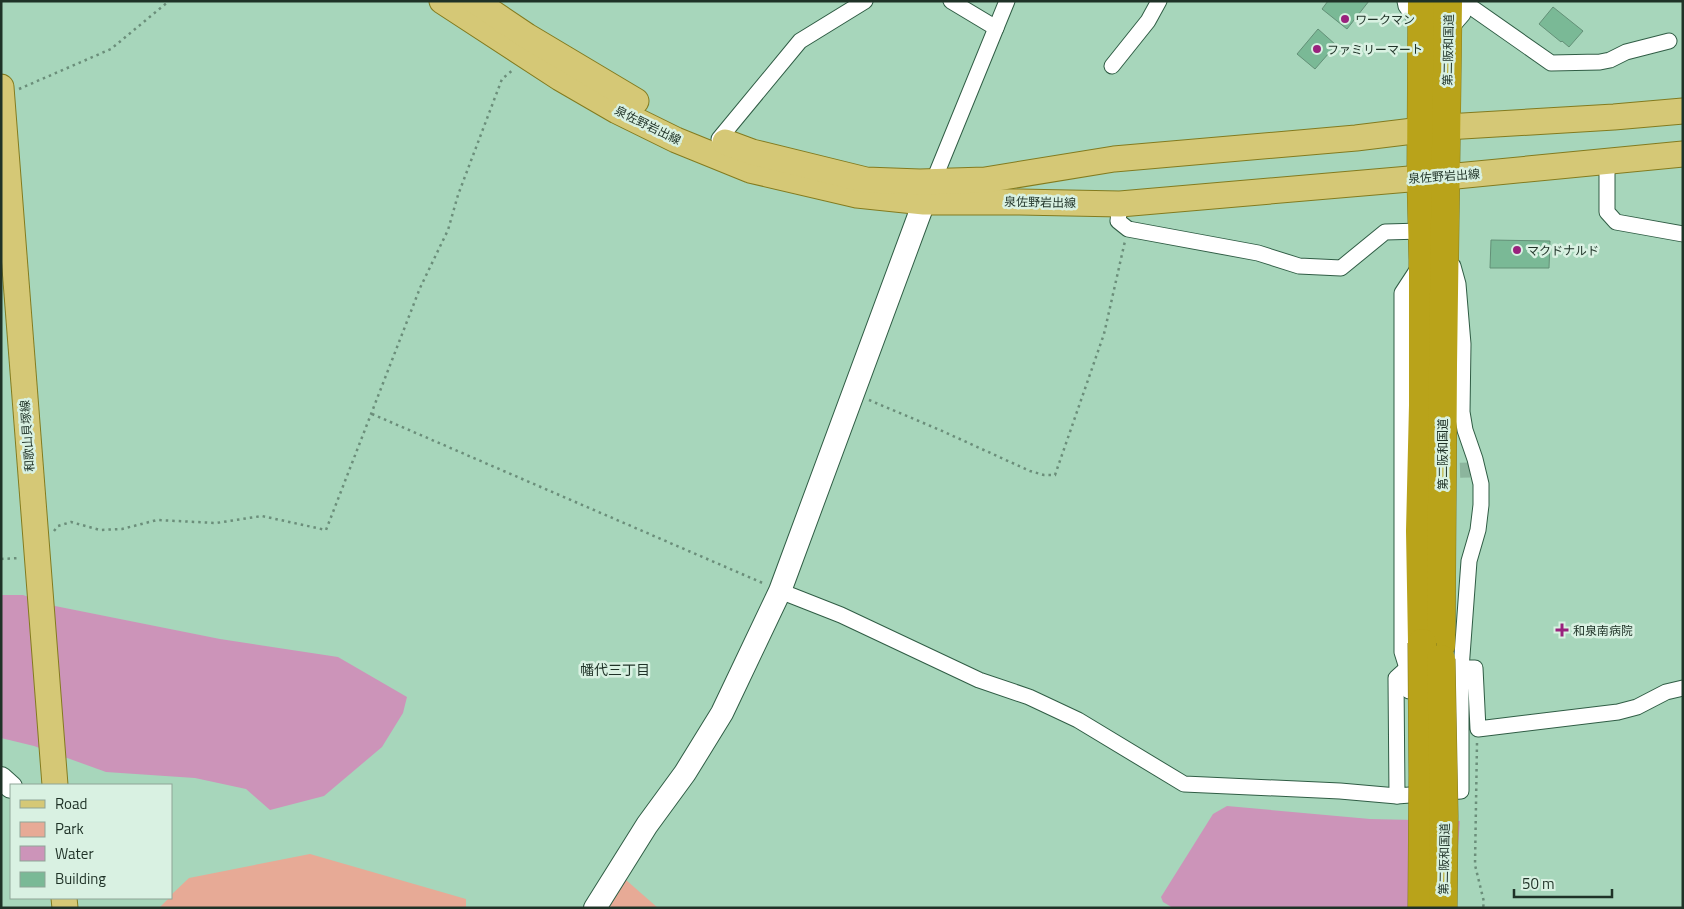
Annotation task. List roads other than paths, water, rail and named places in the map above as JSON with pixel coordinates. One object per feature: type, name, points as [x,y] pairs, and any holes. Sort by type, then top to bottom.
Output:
[{"type":"highway","name":"第二阪和国道","points":[[1422,1],[1422,29],[1434,128]]},
{"type":"highway","name":"第二阪和国道","points":[[1422,908],[1423,775],[1431,644],[1434,128],[1449,30],[1448,1]]},
{"type":"highway","name":"第二阪和国道","points":[[1434,234],[1423,260],[1423,405],[1420,531],[1444,816],[1443,908]]},
{"type":"main road","name":"泉佐野岩出線","points":[[442,1],[560,78],[617,111],[676,140],[750,170],[857,195],[929,192],[985,180],[1114,159],[1356,138],[1434,128],[1683,111]]},
{"type":"main road","name":"泉佐野岩出線","points":[[475,1],[527,36],[623,95],[681,124],[752,152],[866,180],[929,192],[1019,202],[1120,204],[1433,178],[1683,154]]},
{"type":"main road","name":"和歌山貝塚線","points":[[1,87],[54,776]]},
{"type":"street","points":[[719,139],[800,42],[865,1]]},
{"type":"street","points":[[951,1],[996,28]]},
{"type":"street","points":[[595,908],[647,825],[685,773],[722,713],[780,591],[929,192],[1007,1]]},
{"type":"street","points":[[1112,66],[1148,21],[1159,1]]},
{"type":"street","points":[[1405,1],[1406,6],[1422,29]]},
{"type":"street","points":[[1449,30],[1462,14],[1464,1],[1551,63],[1605,61],[1626,52],[1668,41]]},
{"type":"street","points":[[1607,161],[1607,212],[1616,222],[1683,234]]},
{"type":"street","points":[[780,591],[841,615],[979,680],[1037,701],[1078,720],[1184,784],[1340,791],[1397,796],[1461,791],[1461,669],[1469,561],[1478,530],[1481,484],[1474,470],[1464,430],[1462,412],[1463,344],[1458,284],[1434,234],[1385,232],[1340,268],[1299,266],[1258,253],[1128,230],[1118,221],[1120,204]]},
{"type":"street","points":[[1409,691],[1407,668],[1402,652],[1409,473],[1402,294],[1423,260]]},
{"type":"street","points":[[1397,796],[1396,678],[1407,668],[1476,668],[1478,730],[1618,712],[1637,707],[1666,692],[1683,688]]},
{"type":"street","points":[[1454,697],[1461,669]]},
{"type":"water","points":[[1,595],[23,595],[55,606],[220,639],[338,657],[407,697],[403,713],[382,747],[324,796],[270,810],[246,789],[195,778],[106,772],[34,746],[1,738]]},
{"type":"water","points":[[1227,806],[1370,819],[1460,821],[1453,908],[1173,908],[1163,902],[1161,897],[1213,814]]},
{"type":"tunnel","points":[[1437,471],[1470,470]]},
{"type":"place","name":"ワークマン","points":[[1345,19]]},
{"type":"place","name":"ファミリーマート","points":[[1317,49]]},
{"type":"place","name":"マクドナルド","points":[[1517,250]]},
{"type":"place","name":"和泉南病院","points":[[1562,630]]},
{"type":"district","name":"幡代三丁目","points":[[615,669]]}]
